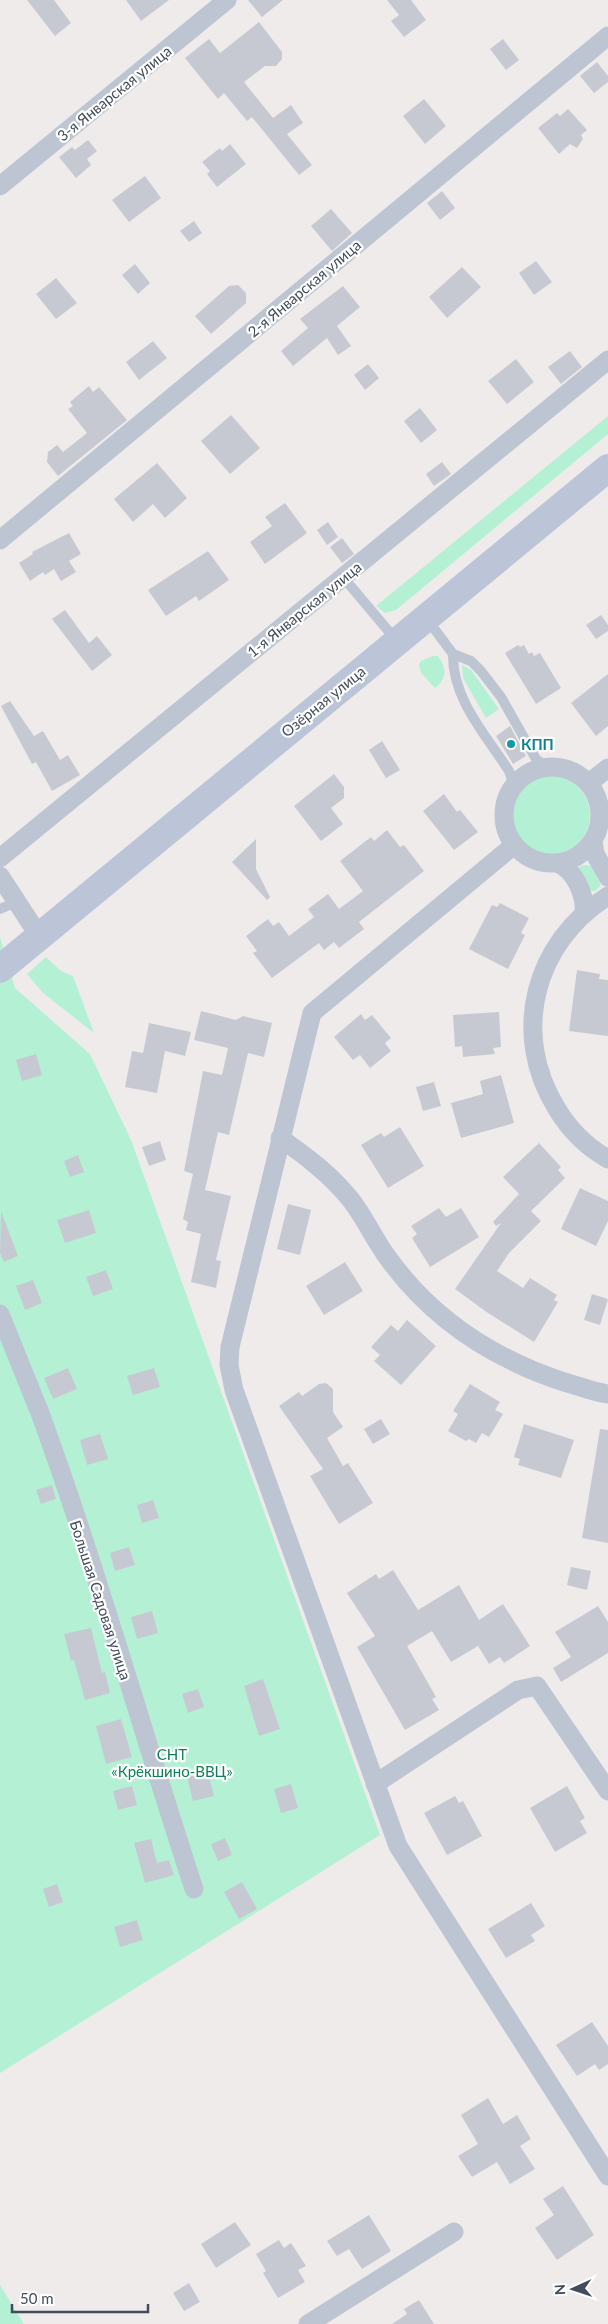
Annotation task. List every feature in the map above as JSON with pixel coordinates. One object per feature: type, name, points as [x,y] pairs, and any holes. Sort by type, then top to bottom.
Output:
[{"type":"main road","name":"Озёрная улица","points":[[0,968],[608,468]]},
{"type":"street","name":"3-я Январская улица","points":[[0,186],[227,0]]},
{"type":"street","name":"2-я Январская улица","points":[[0,540],[608,36]]},
{"type":"street","name":"1-я Январская улица","points":[[0,858],[608,360]]},
{"type":"street","points":[[557,863],[578,856],[593,841],[601,818],[596,793],[589,783],[569,769],[545,766],[522,776],[507,796],[504,815],[508,834],[514,845],[533,859],[557,863],[568,869],[585,899],[584,914]]},
{"type":"street","points":[[589,783],[608,768]]},
{"type":"street","points":[[593,841],[595,854],[608,878]]},
{"type":"street","points":[[514,845],[312,1013],[230,1347],[229,1365],[234,1390],[398,1846],[608,2176]]},
{"type":"street","points":[[0,876],[8,905],[39,936]]},
{"type":"street","points":[[608,896],[584,914],[557,944],[545,968],[535,1001],[533,1019],[534,1045],[539,1071],[549,1096],[562,1118],[580,1138],[608,1158]]},
{"type":"street","points":[[280,1138],[302,1153],[332,1179],[351,1201],[388,1258],[418,1294],[448,1322],[480,1345],[519,1364],[549,1377],[608,1394]]},
{"type":"street","name":"Большая Садовая улица","points":[[0,1314],[46,1431],[114,1634],[149,1753],[194,1889]]},
{"type":"street","points":[[375,1784],[518,1690],[537,1686],[608,1791]]},
{"type":"street","points":[[308,2324],[454,2232]]},
{"type":"lane","points":[[343,577],[397,641]]},
{"type":"lane","points":[[425,617],[453,654],[471,661],[481,671],[501,697],[536,759],[545,766]]},
{"type":"lane","points":[[453,654],[455,680],[461,695],[509,771],[514,785]]},
{"type":"green space","points":[[608,416],[608,434],[396,610],[385,613],[376,606]]},
{"type":"green space","points":[[438,656],[444,669],[444,677],[435,688],[421,673],[419,665],[421,661]]},
{"type":"green space","points":[[462,665],[471,670],[499,709],[486,718],[463,678]]},
{"type":"green space","points":[[551,776],[566,779],[579,787],[587,800],[590,815],[587,830],[579,843],[566,851],[551,854],[536,851],[523,843],[515,830],[512,815],[515,800],[523,787],[536,779]]},
{"type":"green space","points":[[580,866],[591,866],[601,885],[595,891],[590,891],[578,871]]},
{"type":"green space","name":"СНТ «Крёкшино-ВВЦ»","points":[[0,937],[15,988],[90,1054],[131,1140],[380,1835],[0,2073]]},
{"type":"green space","points":[[46,957],[61,971],[73,976],[94,1033],[43,993],[27,974]]},
{"type":"green space","points":[[0,2285],[24,2324],[0,2324]]},
{"type":"building","points":[[27,0],[54,0],[71,23],[55,36]]},
{"type":"building","points":[[126,0],[169,0],[141,21]]},
{"type":"building","points":[[248,0],[283,0],[262,17]]},
{"type":"building","points":[[387,0],[411,0],[426,20],[404,37],[391,21],[399,15]]},
{"type":"building","points":[[259,22],[282,52],[282,59],[276,66],[265,66],[244,82],[273,118],[291,105],[303,123],[287,134],[312,165],[299,175],[252,117],[247,121],[224,93],[218,99],[185,58],[209,39],[220,53]]},
{"type":"building","points":[[503,39],[519,60],[506,70],[490,49]]},
{"type":"building","points":[[597,62],[608,76],[608,82],[594,93],[580,76]]},
{"type":"building","points":[[424,99],[446,126],[425,144],[403,116]]},
{"type":"building","points":[[568,109],[587,130],[581,135],[583,139],[577,148],[570,144],[559,154],[538,128],[557,113],[560,116]]},
{"type":"building","points":[[88,140],[97,151],[87,159],[91,165],[76,178],[59,157],[72,147],[75,150]]},
{"type":"building","points":[[230,144],[246,164],[217,187],[207,174],[210,171],[202,162],[220,148],[222,151]]},
{"type":"building","points":[[145,176],[161,198],[129,222],[112,200]]},
{"type":"building","points":[[442,191],[455,208],[440,220],[427,203]]},
{"type":"building","points":[[331,209],[352,233],[332,251],[311,226]]},
{"type":"building","points":[[194,221],[202,233],[189,242],[180,231]]},
{"type":"building","points":[[536,261],[552,282],[534,295],[519,273]]},
{"type":"building","points":[[135,264],[150,283],[138,294],[122,275]]},
{"type":"building","points":[[462,267],[481,287],[447,318],[429,297]]},
{"type":"building","points":[[56,278],[77,303],[56,319],[36,294]]},
{"type":"building","points":[[238,285],[246,293],[246,303],[211,334],[195,316],[229,286]]},
{"type":"building","points":[[343,286],[360,307],[337,326],[351,346],[338,355],[327,338],[293,366],[281,351],[308,328],[300,319]]},
{"type":"building","points":[[153,341],[167,358],[139,380],[126,362]]},
{"type":"building","points":[[570,351],[582,367],[561,384],[548,367]]},
{"type":"building","points":[[516,359],[534,382],[507,404],[488,381]]},
{"type":"building","points":[[368,364],[379,378],[365,390],[354,375]]},
{"type":"building","points":[[89,386],[93,392],[99,387],[127,420],[58,476],[47,462],[48,452],[57,445],[63,452],[87,433],[68,409],[73,406],[70,402]]},
{"type":"building","points":[[420,408],[437,430],[421,443],[404,421]]},
{"type":"building","points":[[231,415],[260,448],[230,474],[201,441]]},
{"type":"building","points":[[442,462],[451,474],[434,486],[426,474]]},
{"type":"building","points":[[157,463],[187,498],[165,518],[153,504],[133,522],[114,499]]},
{"type":"building","points":[[285,503],[307,533],[265,564],[250,542],[272,526],[265,517]]},
{"type":"building","points":[[328,522],[338,537],[327,545],[317,530]]},
{"type":"building","points":[[69,533],[81,554],[69,561],[76,572],[61,581],[54,569],[45,575],[43,572],[30,581],[19,563],[33,554],[32,552]]},
{"type":"building","points":[[342,538],[354,554],[342,563],[330,547]]},
{"type":"building","points":[[208,551],[229,580],[199,601],[196,596],[166,616],[148,590]]},
{"type":"building","points":[[65,610],[89,643],[97,636],[112,655],[92,671],[52,619]]},
{"type":"building","points":[[601,615],[608,625],[608,631],[596,639],[586,625]]},
{"type":"building","points":[[518,645],[520,647],[524,645],[529,654],[532,652],[534,656],[540,653],[561,688],[536,704],[505,653]]},
{"type":"building","points":[[608,674],[608,726],[596,736],[571,703]]},
{"type":"building","points":[[10,701],[34,736],[43,731],[60,760],[68,755],[80,775],[52,791],[36,762],[32,764],[1,706]]},
{"type":"building","name":"КПП","points":[[510,726],[526,756],[513,764],[496,736]]},
{"type":"building","points":[[382,741],[400,770],[386,778],[369,750]]},
{"type":"building","points":[[334,774],[344,787],[344,798],[331,808],[343,824],[321,841],[294,806]]},
{"type":"building","points":[[444,794],[457,812],[460,810],[478,832],[454,850],[423,811]]},
{"type":"building","points":[[387,830],[400,847],[404,845],[424,871],[359,922],[364,929],[339,948],[334,942],[324,950],[319,943],[272,978],[253,953],[257,951],[246,936],[268,919],[273,926],[279,922],[289,936],[314,917],[308,909],[328,894],[339,909],[363,891],[340,861],[371,837],[374,841]]},
{"type":"building","points":[[256,839],[256,869],[270,897],[267,900],[232,862]]},
{"type":"building","points":[[500,903],[529,918],[521,933],[525,935],[508,969],[469,949],[492,905],[497,907]]},
{"type":"building","points":[[577,970],[600,974],[599,979],[608,980],[608,1036],[569,1031]]},
{"type":"building","points":[[201,1011],[236,1020],[243,1016],[272,1023],[264,1057],[248,1053],[229,1135],[218,1132],[205,1190],[231,1196],[216,1260],[221,1261],[216,1288],[191,1282],[201,1234],[186,1230],[188,1222],[183,1219],[193,1174],[184,1171],[203,1071],[222,1075],[228,1048],[194,1040]]},
{"type":"building","points":[[499,1012],[501,1047],[493,1048],[495,1054],[463,1057],[462,1046],[455,1047],[453,1015]]},
{"type":"building","points":[[361,1014],[365,1020],[372,1015],[391,1038],[385,1043],[391,1051],[370,1068],[360,1055],[353,1060],[334,1037]]},
{"type":"building","points":[[149,1023],[191,1032],[185,1056],[165,1051],[157,1093],[125,1087],[132,1051],[143,1053]]},
{"type":"building","points":[[36,1054],[42,1075],[22,1081],[16,1060]]},
{"type":"building","points":[[501,1075],[514,1123],[461,1138],[451,1103],[483,1094],[480,1081]]},
{"type":"building","points":[[434,1082],[441,1106],[423,1111],[416,1087]]},
{"type":"building","points":[[400,1127],[424,1166],[388,1188],[361,1145],[381,1133],[384,1137]]},
{"type":"building","points":[[160,1141],[166,1160],[149,1166],[142,1147]]},
{"type":"building","points":[[539,1143],[561,1167],[558,1170],[565,1178],[531,1211],[541,1221],[509,1253],[497,1271],[523,1288],[530,1278],[557,1295],[554,1300],[558,1302],[534,1342],[488,1313],[455,1289],[501,1223],[496,1226],[493,1222],[519,1194],[503,1177]]},
{"type":"building","points":[[78,1155],[84,1172],[70,1177],[64,1161]]},
{"type":"building","points":[[580,1188],[608,1201],[608,1221],[596,1246],[561,1229]]},
{"type":"building","points":[[288,1204],[311,1210],[300,1255],[277,1249]]},
{"type":"building","points":[[439,1208],[446,1217],[461,1208],[479,1237],[430,1267],[412,1238],[417,1234],[411,1226]]},
{"type":"building","points":[[89,1210],[96,1233],[65,1243],[57,1220]]},
{"type":"building","points":[[1,1211],[18,1256],[4,1262],[0,1253]]},
{"type":"building","points":[[345,1262],[363,1291],[324,1315],[306,1286]]},
{"type":"building","points":[[106,1270],[113,1289],[93,1296],[86,1277]]},
{"type":"building","points":[[33,1280],[42,1303],[25,1310],[16,1286]]},
{"type":"building","points":[[592,1294],[608,1299],[600,1325],[584,1320]]},
{"type":"building","points":[[407,1320],[436,1346],[401,1385],[374,1361],[380,1355],[371,1347],[391,1325],[398,1331]]},
{"type":"building","points":[[68,1368],[77,1389],[53,1399],[44,1378]]},
{"type":"building","points":[[154,1368],[160,1387],[133,1395],[127,1376]]},
{"type":"building","points":[[326,1383],[333,1389],[333,1412],[343,1427],[327,1438],[343,1466],[348,1463],[373,1503],[339,1524],[310,1476],[323,1469],[279,1406],[299,1392],[302,1396],[319,1384]]},
{"type":"building","points":[[470,1384],[500,1402],[495,1410],[503,1414],[489,1437],[482,1433],[476,1443],[469,1439],[466,1441],[448,1431],[458,1414],[453,1411]]},
{"type":"building","points":[[381,1419],[390,1434],[373,1444],[364,1429]]},
{"type":"building","points":[[524,1424],[574,1440],[561,1478],[518,1465],[520,1459],[514,1457]]},
{"type":"building","points":[[600,1429],[608,1430],[608,1543],[582,1538]]},
{"type":"building","points":[[100,1434],[108,1459],[87,1465],[80,1440]]},
{"type":"building","points":[[52,1485],[56,1499],[41,1504],[36,1490]]},
{"type":"building","points":[[153,1500],[159,1518],[142,1523],[137,1505]]},
{"type":"building","points":[[129,1547],[135,1565],[115,1571],[110,1553]]},
{"type":"building","points":[[571,1567],[591,1571],[587,1590],[567,1585]]},
{"type":"building","points":[[393,1570],[418,1610],[459,1585],[479,1620],[503,1604],[530,1646],[504,1663],[500,1657],[489,1664],[478,1646],[451,1662],[432,1631],[407,1646],[436,1697],[432,1699],[439,1710],[405,1730],[357,1647],[375,1636],[347,1593],[376,1574],[379,1579]]},
{"type":"building","points":[[598,1606],[608,1622],[608,1653],[561,1682],[553,1668],[571,1657],[555,1632]]},
{"type":"building","points":[[152,1611],[158,1633],[137,1639],[131,1617]]},
{"type":"building","points":[[91,1628],[102,1673],[105,1672],[110,1693],[85,1700],[74,1660],[71,1661],[64,1634]]},
{"type":"building","points":[[263,1679],[280,1729],[259,1736],[244,1686]]},
{"type":"building","points":[[198,1689],[204,1707],[188,1713],[182,1694]]},
{"type":"building","points":[[121,1719],[132,1757],[106,1764],[96,1726]]},
{"type":"building","points":[[207,1768],[214,1796],[193,1801],[186,1773]]},
{"type":"building","points":[[291,1784],[298,1808],[281,1813],[274,1789]]},
{"type":"building","points":[[132,1786],[137,1805],[118,1810],[113,1791]]},
{"type":"building","points":[[567,1786],[585,1818],[580,1821],[587,1833],[555,1852],[530,1808]]},
{"type":"building","points":[[455,1796],[459,1803],[463,1801],[482,1836],[447,1855],[424,1813]]},
{"type":"building","points":[[225,1838],[232,1855],[218,1861],[211,1844]]},
{"type":"building","points":[[151,1839],[157,1863],[169,1860],[174,1875],[145,1883],[134,1843]]},
{"type":"building","points":[[242,1882],[257,1909],[239,1919],[224,1892]]},
{"type":"building","points":[[57,1884],[63,1902],[49,1907],[43,1889]]},
{"type":"building","points":[[531,1903],[545,1926],[531,1935],[535,1941],[506,1958],[488,1929]]},
{"type":"building","points":[[137,1920],[143,1940],[120,1947],[114,1927]]},
{"type":"building","points":[[592,2022],[608,2046],[608,2064],[599,2070],[595,2064],[577,2076],[556,2045]]},
{"type":"building","points":[[488,2098],[503,2124],[517,2115],[531,2139],[520,2146],[535,2169],[510,2184],[497,2162],[472,2177],[458,2156],[478,2144],[461,2115]]},
{"type":"building","points":[[563,2186],[594,2235],[557,2260],[535,2228],[554,2215],[543,2199]]},
{"type":"building","points":[[369,2215],[391,2251],[362,2269],[349,2249],[337,2256],[327,2241]]},
{"type":"building","points":[[235,2222],[251,2245],[216,2268],[201,2244]]},
{"type":"building","points":[[279,2240],[284,2248],[291,2243],[306,2266],[298,2270],[305,2282],[278,2298],[263,2273],[266,2271],[256,2254]]},
{"type":"building","points":[[189,2283],[200,2302],[184,2311],[173,2293]]},
{"type":"building","points":[[419,2300],[434,2324],[392,2324],[407,2314],[404,2309]]},
{"type":"place","name":"КПП","points":[[511,744]]}]
